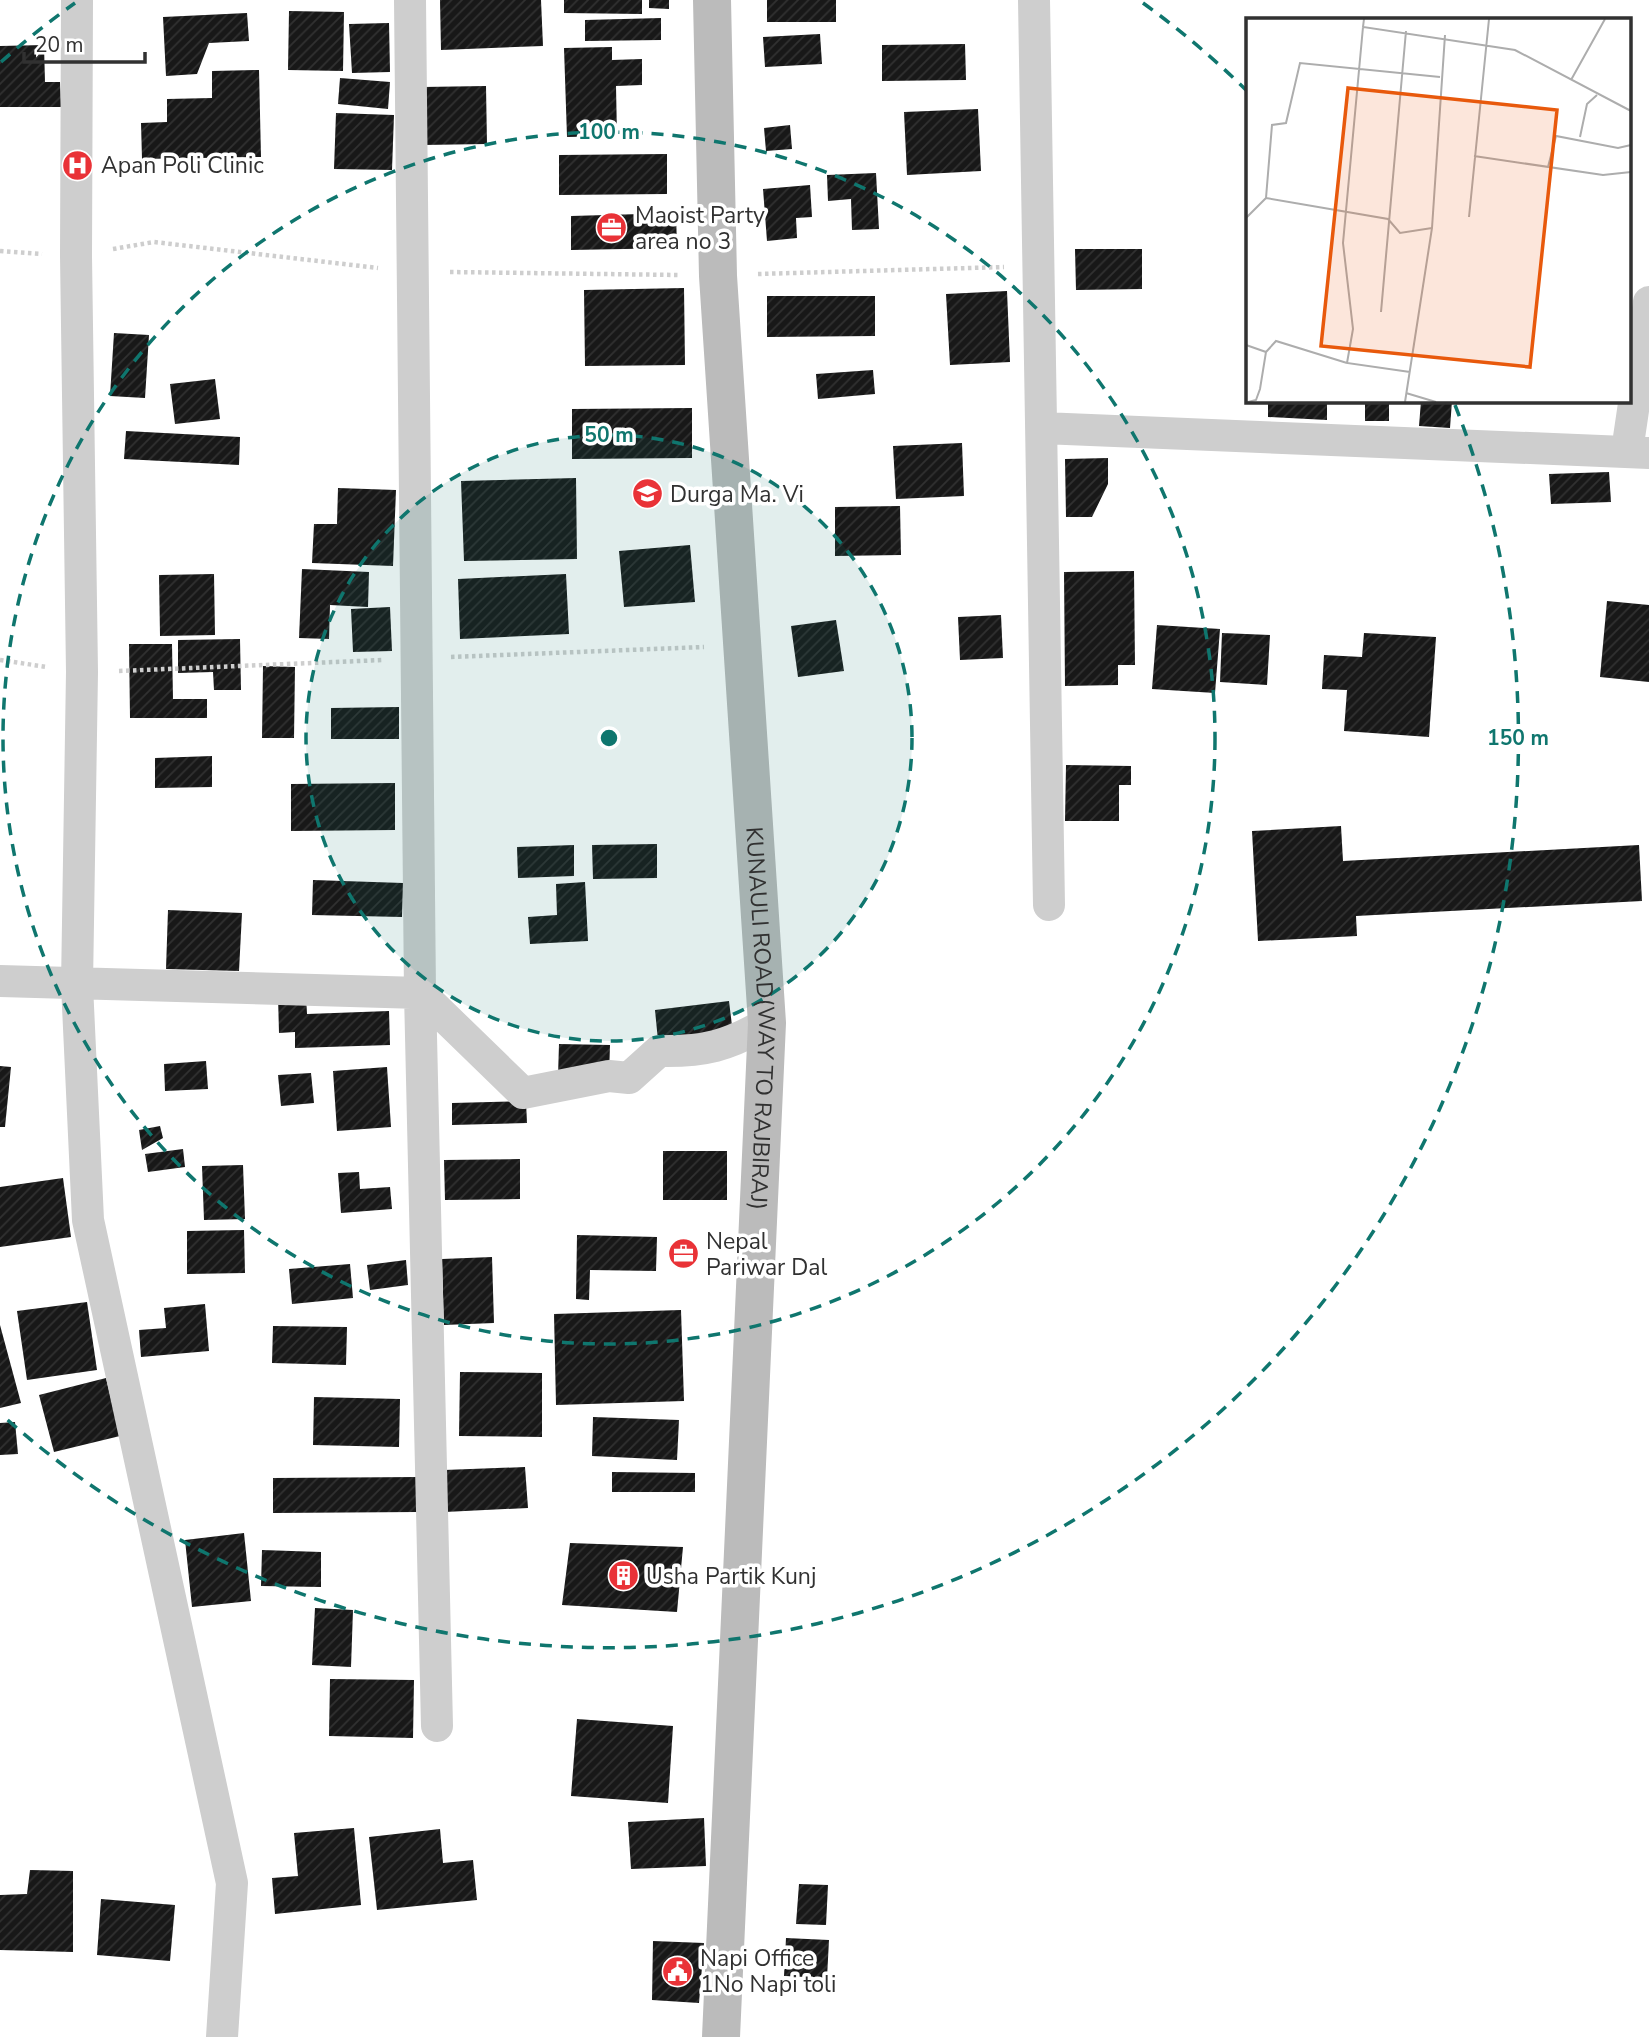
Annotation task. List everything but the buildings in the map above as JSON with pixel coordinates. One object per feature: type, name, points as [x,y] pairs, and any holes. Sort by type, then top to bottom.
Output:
[{"type":"main road","name":"KUNAULI ROAD(WAY TO RAJBIRAJ)","points":[[712,0],[718,276],[767,1023],[721,2037]]},
{"type":"street","points":[[77,0],[76,256],[82,672],[77,985],[88,1220],[232,1883],[222,2037]]},
{"type":"street","points":[[410,0],[410,272],[420,993],[437,1726]]},
{"type":"street","points":[[1034,0],[1049,905]]},
{"type":"street","points":[[1042,428],[1638,452],[1649,302]]},
{"type":"street","points":[[0,981],[420,993],[523,1093],[609,1076],[629,1078],[659,1051],[695,1052],[734,1042],[767,1023]]},
{"type":"path","points":[[0,251],[76,256],[154,242],[410,272],[718,276],[1037,267]]},
{"type":"path","points":[[0,660],[82,672]]},
{"type":"place","name":"Apan Poli Clinic","points":[[78,165]]},
{"type":"place","name":"Maoist Party area no 3","points":[[612,228]]},
{"type":"place","name":"Durga Ma. Vi","points":[[647,494]]},
{"type":"place","name":"Nepal Pariwar Dal","points":[[683,1254]]},
{"type":"place","name":"Usha Partik Kunj","points":[[623,1576]]},
{"type":"place","name":"Napi Office 1No Napi toli","points":[[677,1971]]}]
